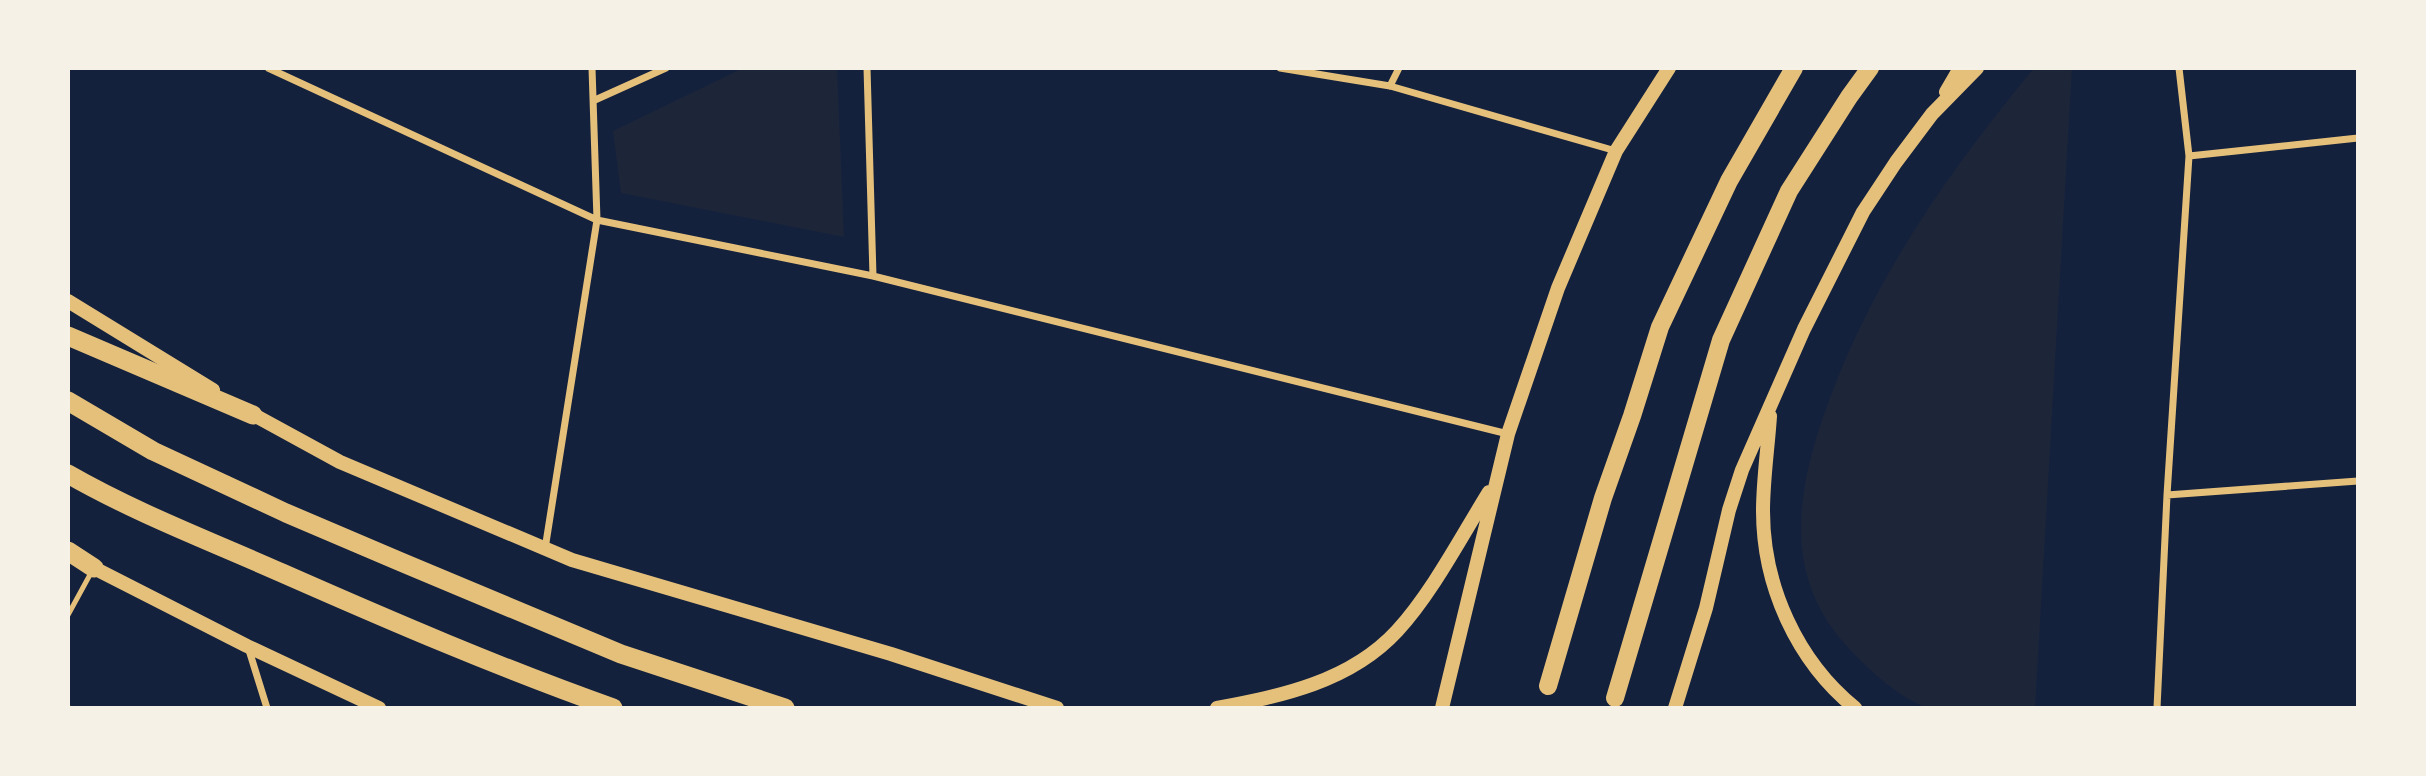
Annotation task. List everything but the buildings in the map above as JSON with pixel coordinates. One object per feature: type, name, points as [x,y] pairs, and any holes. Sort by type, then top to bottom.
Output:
[{"type":"highway","points":[[68,336],[253,415]]},
{"type":"highway","points":[[68,401],[153,451],[286,513],[621,654],[785,708]]},
{"type":"highway","points":[[68,474],[111,499],[478,657],[613,708]]},
{"type":"highway","points":[[68,552],[94,568]]},
{"type":"main road","points":[[1442,708],[1508,434],[1558,288],[1616,151],[1669,68]]},
{"type":"main road","points":[[1548,686],[1603,498],[1660,327],[1729,181],[1794,68]]},
{"type":"main road","points":[[1615,698],[1721,340],[1789,191],[1870,68]]},
{"type":"main road","points":[[1675,708],[1706,608],[1729,510],[1742,470],[1771,404],[1824,288],[1863,212],[1932,114],[1960,68]]},
{"type":"main road","points":[[1932,114],[1977,68]]},
{"type":"main road","points":[[68,301],[253,415],[340,462],[545,549],[572,560],[891,654],[1057,708]]},
{"type":"main road","points":[[1771,404],[1763,512],[1771,575],[1784,614],[1799,644],[1814,667],[1855,708]]},
{"type":"main road","points":[[1217,708],[1298,690],[1340,673],[1368,656],[1396,632],[1420,601],[1495,482]]},
{"type":"main road","points":[[94,568],[247,646],[379,708]]},
{"type":"street","points":[[268,68],[597,220],[873,276],[1508,434]]},
{"type":"street","points":[[545,549],[597,220],[592,68]]},
{"type":"street","points":[[595,100],[666,68]]},
{"type":"street","points":[[867,68],[873,276]]},
{"type":"street","points":[[1280,68],[1390,86],[1616,151]]},
{"type":"street","points":[[1390,86],[1399,68]]},
{"type":"street","points":[[2157,708],[2167,495],[2189,156],[2179,68]]},
{"type":"street","points":[[2189,156],[2358,138]]},
{"type":"street","points":[[2167,495],[2358,481]]},
{"type":"street","points":[[247,646],[267,708]]},
{"type":"lane","points":[[68,615],[94,568]]},
{"type":"shaded area","points":[[743,68],[837,68],[844,237],[621,193],[613,131]]},
{"type":"shaded area","points":[[2034,68],[2072,68],[2035,708],[1933,709],[1907,698],[1872,671],[1845,644],[1824,615],[1810,584],[1803,553],[1801,521],[1804,488],[1811,455],[1833,390],[1872,303],[1895,261],[1947,181]]}]
